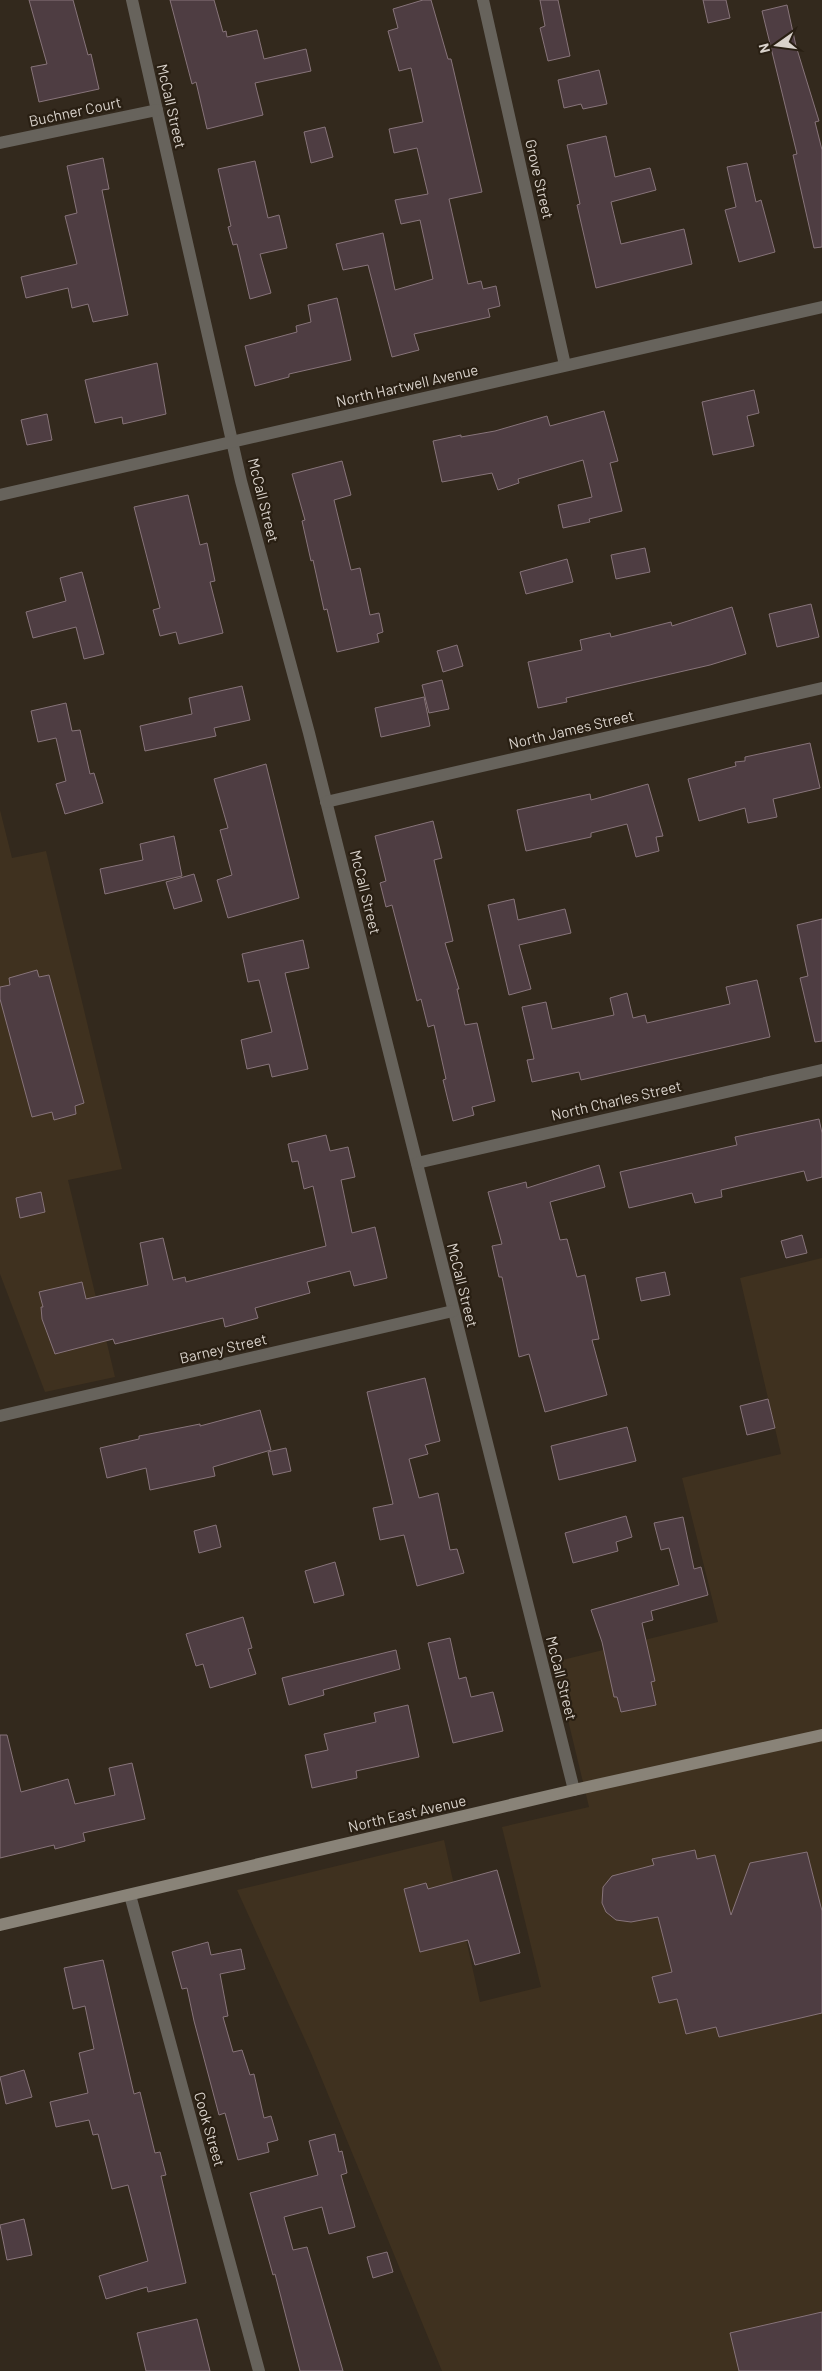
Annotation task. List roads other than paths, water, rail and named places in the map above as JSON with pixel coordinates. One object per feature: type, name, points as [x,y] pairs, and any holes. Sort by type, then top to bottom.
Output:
[{"type":"main road","name":"North East Avenue","points":[[0,1925],[574,1790],[822,1735]]},
{"type":"street","name":"McCall Street","points":[[132,0],[241,481],[292,664],[574,1790]]},
{"type":"street","name":"Grove Street","points":[[483,0],[565,365]]},
{"type":"street","name":"Buchner Court","points":[[0,143],[156,110]]},
{"type":"street","name":"North Hartwell Avenue","points":[[0,495],[822,307]]},
{"type":"street","name":"North James Street","points":[[326,802],[822,688]]},
{"type":"street","name":"North Charles Street","points":[[418,1163],[822,1070]]},
{"type":"street","name":"Barney Street","points":[[0,1416],[453,1311]]},
{"type":"street","name":"Cook Street","points":[[130,1895],[259,2371]]}]
